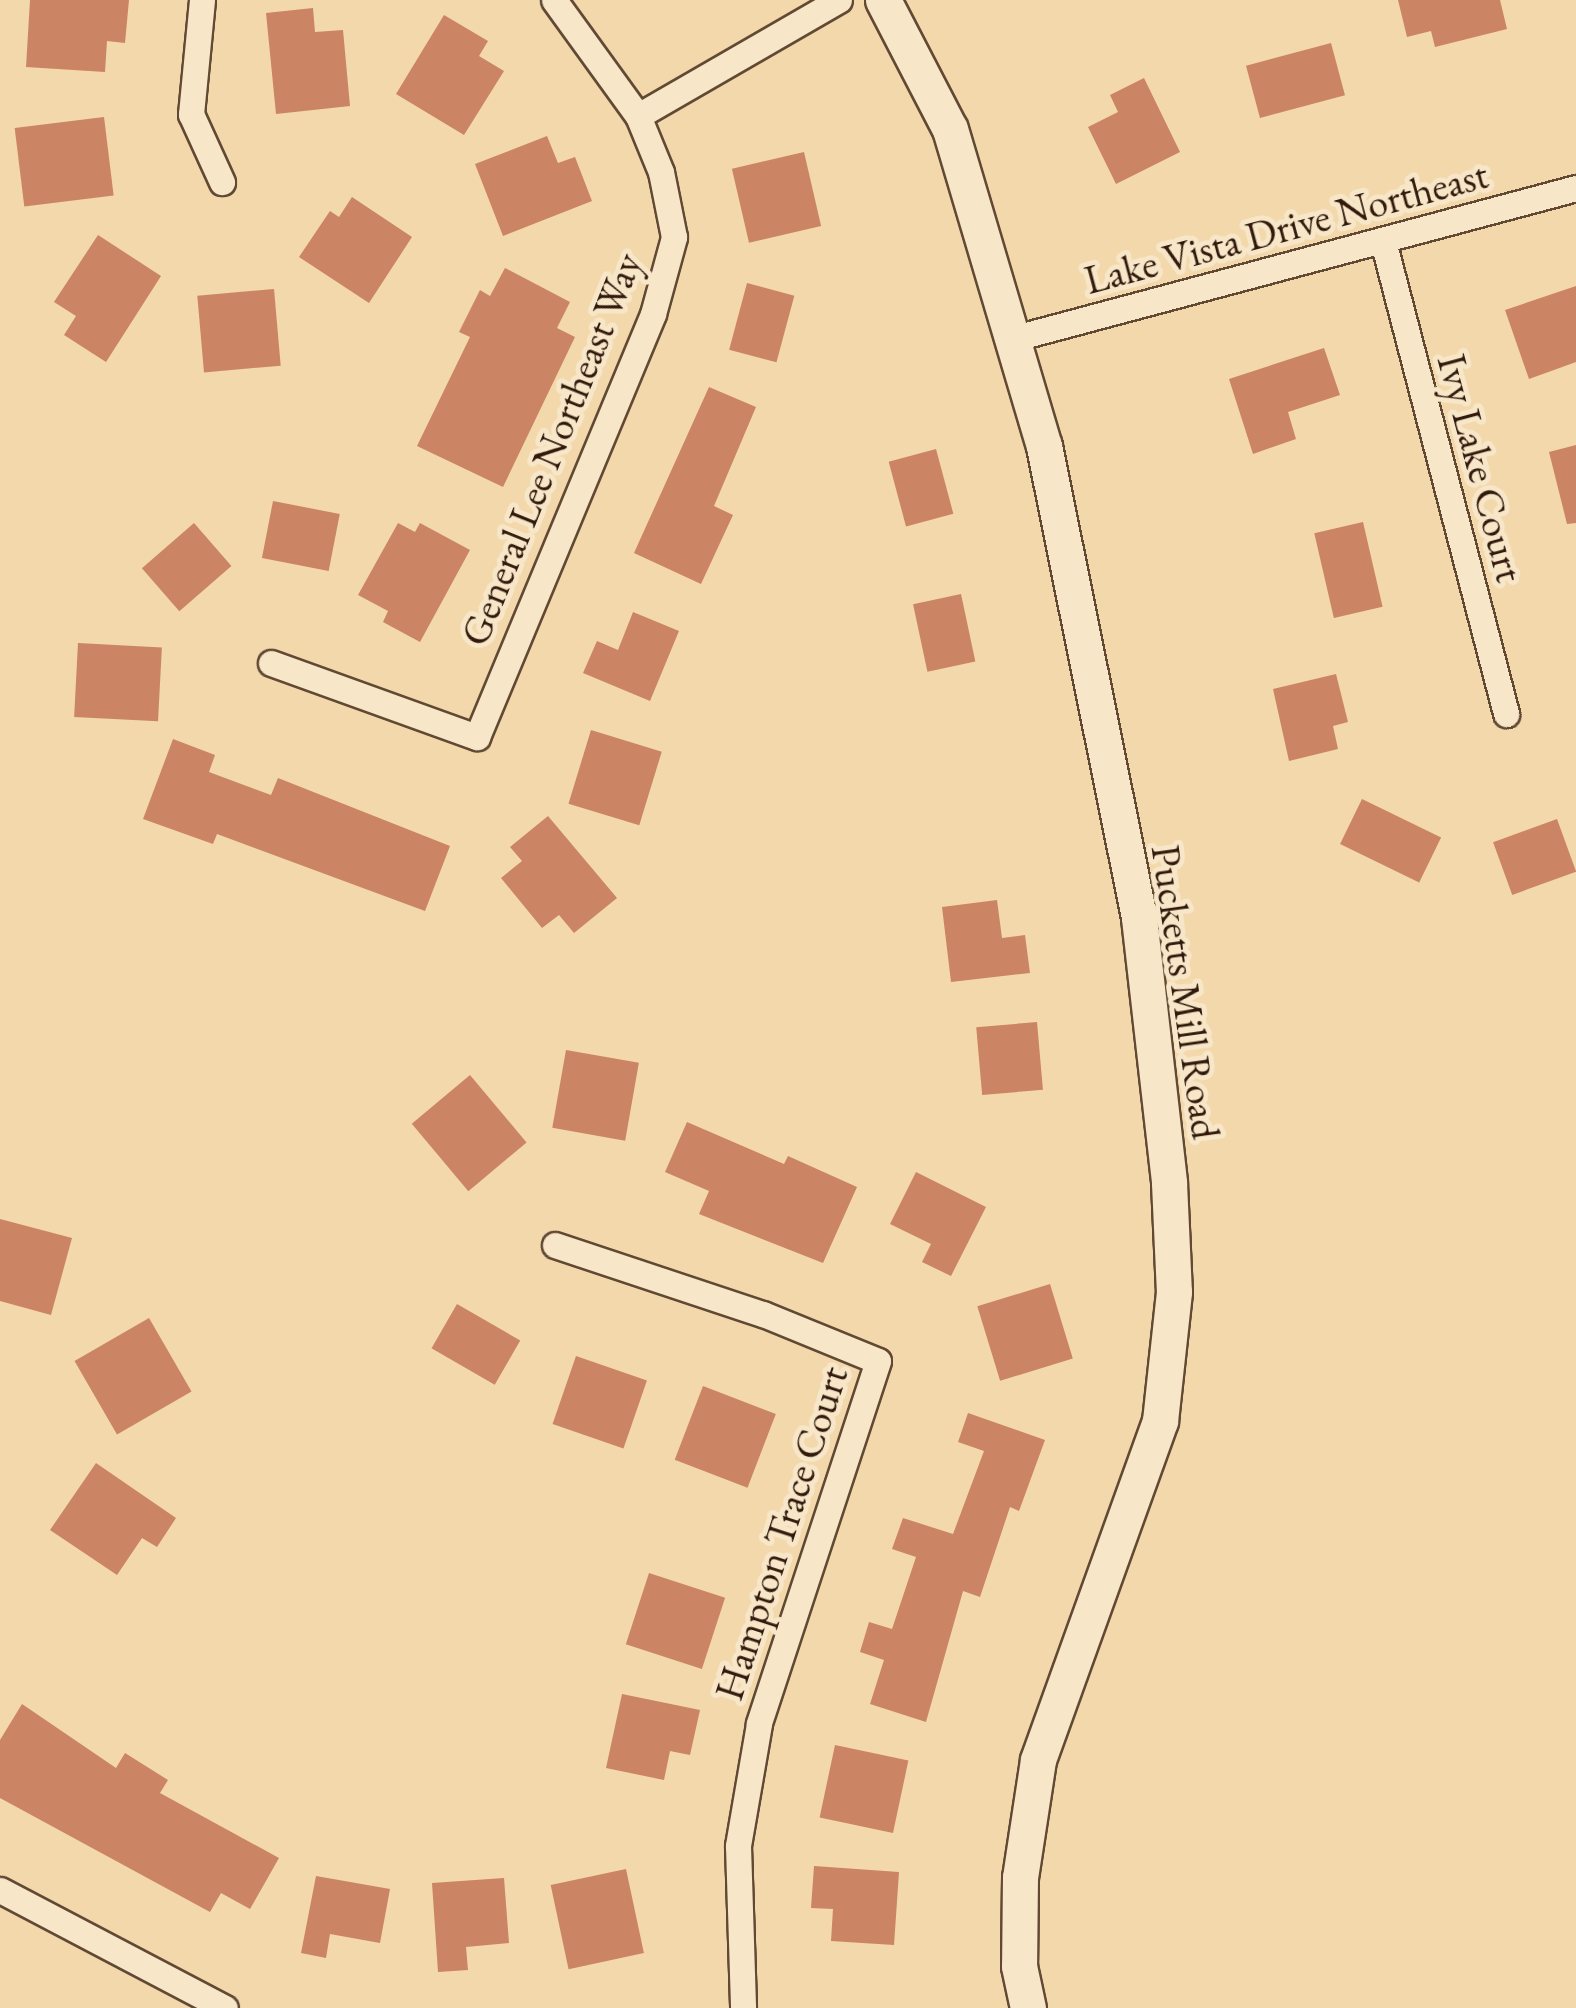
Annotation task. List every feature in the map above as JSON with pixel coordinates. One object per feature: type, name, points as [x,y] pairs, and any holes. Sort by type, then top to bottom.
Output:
[{"type":"street","points":[[202,0],[191,114],[222,182]]},
{"type":"street","name":"General Lee Northeast Way","points":[[271,663],[477,737],[653,314],[674,236],[662,172],[638,116],[554,0]]},
{"type":"street","points":[[638,116],[839,0]]},
{"type":"street","name":"Pucketts Mill Road","points":[[882,0],[950,129],[1044,446],[1139,918],[1169,1184],[1174,1292],[1160,1421],[1038,1760],[1020,1877],[1018,1966],[1028,2008]]},
{"type":"street","name":"Lake Vista Drive Northeast","points":[[1015,338],[1576,188]]},
{"type":"street","name":"Ivy Lake Court","points":[[1383,242],[1506,714]]},
{"type":"street","name":"Hampton Trace Court","points":[[554,1246],[763,1314],[878,1361],[759,1724],[738,1846],[743,2008]]},
{"type":"street","points":[[0,1890],[225,2008]]},
{"type":"building","points":[[30,0],[129,0],[125,43],[107,41],[105,72],[26,67]]},
{"type":"building","points":[[1398,0],[1500,0],[1507,29],[1435,47],[1431,31],[1407,37]]},
{"type":"building","points":[[313,8],[315,32],[343,30],[350,106],[276,114],[266,13]]},
{"type":"building","points":[[444,15],[488,41],[479,56],[504,71],[464,135],[396,94]]},
{"type":"building","points":[[1331,43],[1345,95],[1260,118],[1246,66]]},
{"type":"building","points":[[1144,78],[1180,152],[1116,184],[1088,127],[1118,112],[1110,95]]},
{"type":"building","points":[[104,117],[114,195],[24,206],[15,128]]},
{"type":"building","points":[[547,136],[558,163],[575,157],[592,201],[503,236],[475,164]]},
{"type":"building","points":[[804,152],[821,226],[749,243],[732,169]]},
{"type":"building","points":[[352,197],[412,237],[369,303],[299,257],[330,211],[339,217]]},
{"type":"building","points":[[98,235],[161,276],[106,362],[64,335],[76,316],[54,302]]},
{"type":"building","points":[[505,268],[570,302],[557,328],[575,337],[503,487],[417,446],[470,337],[459,332],[480,290],[490,296]]},
{"type":"building","points":[[747,283],[794,296],[776,362],[729,350]]},
{"type":"building","points":[[1576,286],[1576,362],[1529,379],[1505,310]]},
{"type":"building","points":[[274,289],[281,366],[204,372],[197,296]]},
{"type":"building","points":[[1324,348],[1340,395],[1288,412],[1296,439],[1253,454],[1229,379]]},
{"type":"building","points":[[709,387],[756,407],[714,506],[733,515],[701,584],[634,553]]},
{"type":"building","points":[[1576,445],[1576,523],[1567,524],[1549,452]]},
{"type":"building","points":[[936,449],[953,514],[906,526],[889,462]]},
{"type":"building","points":[[273,501],[340,514],[329,571],[262,558]]},
{"type":"building","points":[[1363,522],[1383,607],[1334,618],[1314,533]]},
{"type":"building","points":[[194,523],[231,566],[179,611],[142,568]]},
{"type":"building","points":[[398,523],[415,532],[420,523],[470,550],[420,642],[383,622],[388,611],[358,595]]},
{"type":"building","points":[[961,594],[975,661],[927,672],[913,604]]},
{"type":"building","points":[[633,612],[679,631],[650,701],[583,673],[597,641],[618,650]]},
{"type":"building","points":[[78,643],[162,647],[158,721],[74,717]]},
{"type":"building","points":[[1336,674],[1348,722],[1333,726],[1338,749],[1289,761],[1273,689]]},
{"type":"building","points":[[591,730],[662,752],[639,825],[568,804]]},
{"type":"building","points":[[173,739],[215,755],[209,772],[271,795],[278,778],[450,846],[425,911],[217,834],[213,844],[143,819]]},
{"type":"building","points":[[1362,799],[1441,838],[1419,883],[1340,844]]},
{"type":"building","points":[[548,816],[617,898],[574,933],[559,915],[542,928],[501,878],[522,861],[510,847]]},
{"type":"building","points":[[1557,819],[1576,872],[1512,895],[1493,842]]},
{"type":"building","points":[[997,900],[1002,938],[1025,935],[1030,973],[951,982],[942,907]]},
{"type":"building","points":[[1037,1022],[1043,1090],[982,1095],[976,1027]]},
{"type":"building","points":[[566,1050],[639,1063],[625,1141],[552,1128]]},
{"type":"building","points":[[470,1075],[527,1142],[468,1191],[412,1124]]},
{"type":"building","points":[[687,1122],[784,1164],[788,1156],[857,1187],[823,1263],[699,1214],[709,1191],[665,1172]]},
{"type":"building","points":[[916,1172],[986,1207],[951,1276],[922,1262],[931,1244],[890,1224]]},
{"type":"building","points":[[0,1219],[72,1238],[51,1315],[0,1301]]},
{"type":"building","points":[[1050,1284],[1073,1359],[1000,1381],[977,1306]]},
{"type":"building","points":[[457,1304],[520,1340],[495,1385],[432,1348]]},
{"type":"building","points":[[149,1318],[192,1392],[117,1435],[75,1361]]},
{"type":"building","points":[[576,1356],[647,1380],[623,1448],[553,1424]]},
{"type":"building","points":[[703,1386],[776,1414],[748,1488],[675,1460]]},
{"type":"building","points":[[968,1413],[1045,1440],[1019,1511],[1010,1507],[980,1597],[963,1591],[926,1722],[870,1704],[884,1660],[860,1652],[869,1622],[892,1629],[916,1557],[892,1549],[903,1518],[953,1534],[984,1451],[958,1442]]},
{"type":"building","points":[[96,1463],[176,1518],[157,1547],[142,1538],[117,1575],[50,1530]]},
{"type":"building","points":[[649,1573],[725,1598],[702,1669],[626,1644]]},
{"type":"building","points":[[622,1694],[700,1710],[690,1755],[670,1751],[664,1780],[606,1768]]},
{"type":"building","points":[[22,1704],[116,1768],[125,1753],[168,1780],[160,1793],[279,1858],[250,1909],[221,1893],[210,1912],[0,1798],[0,1740]]},
{"type":"building","points":[[835,1745],[908,1761],[893,1833],[820,1817]]},
{"type":"building","points":[[814,1866],[899,1872],[894,1945],[831,1941],[833,1909],[811,1908]]},
{"type":"building","points":[[626,1869],[644,1953],[569,1969],[551,1885]]},
{"type":"building","points":[[316,1876],[390,1889],[380,1943],[330,1934],[326,1958],[301,1953]]},
{"type":"building","points":[[504,1878],[509,1943],[466,1947],[468,1970],[438,1972],[432,1883]]}]
